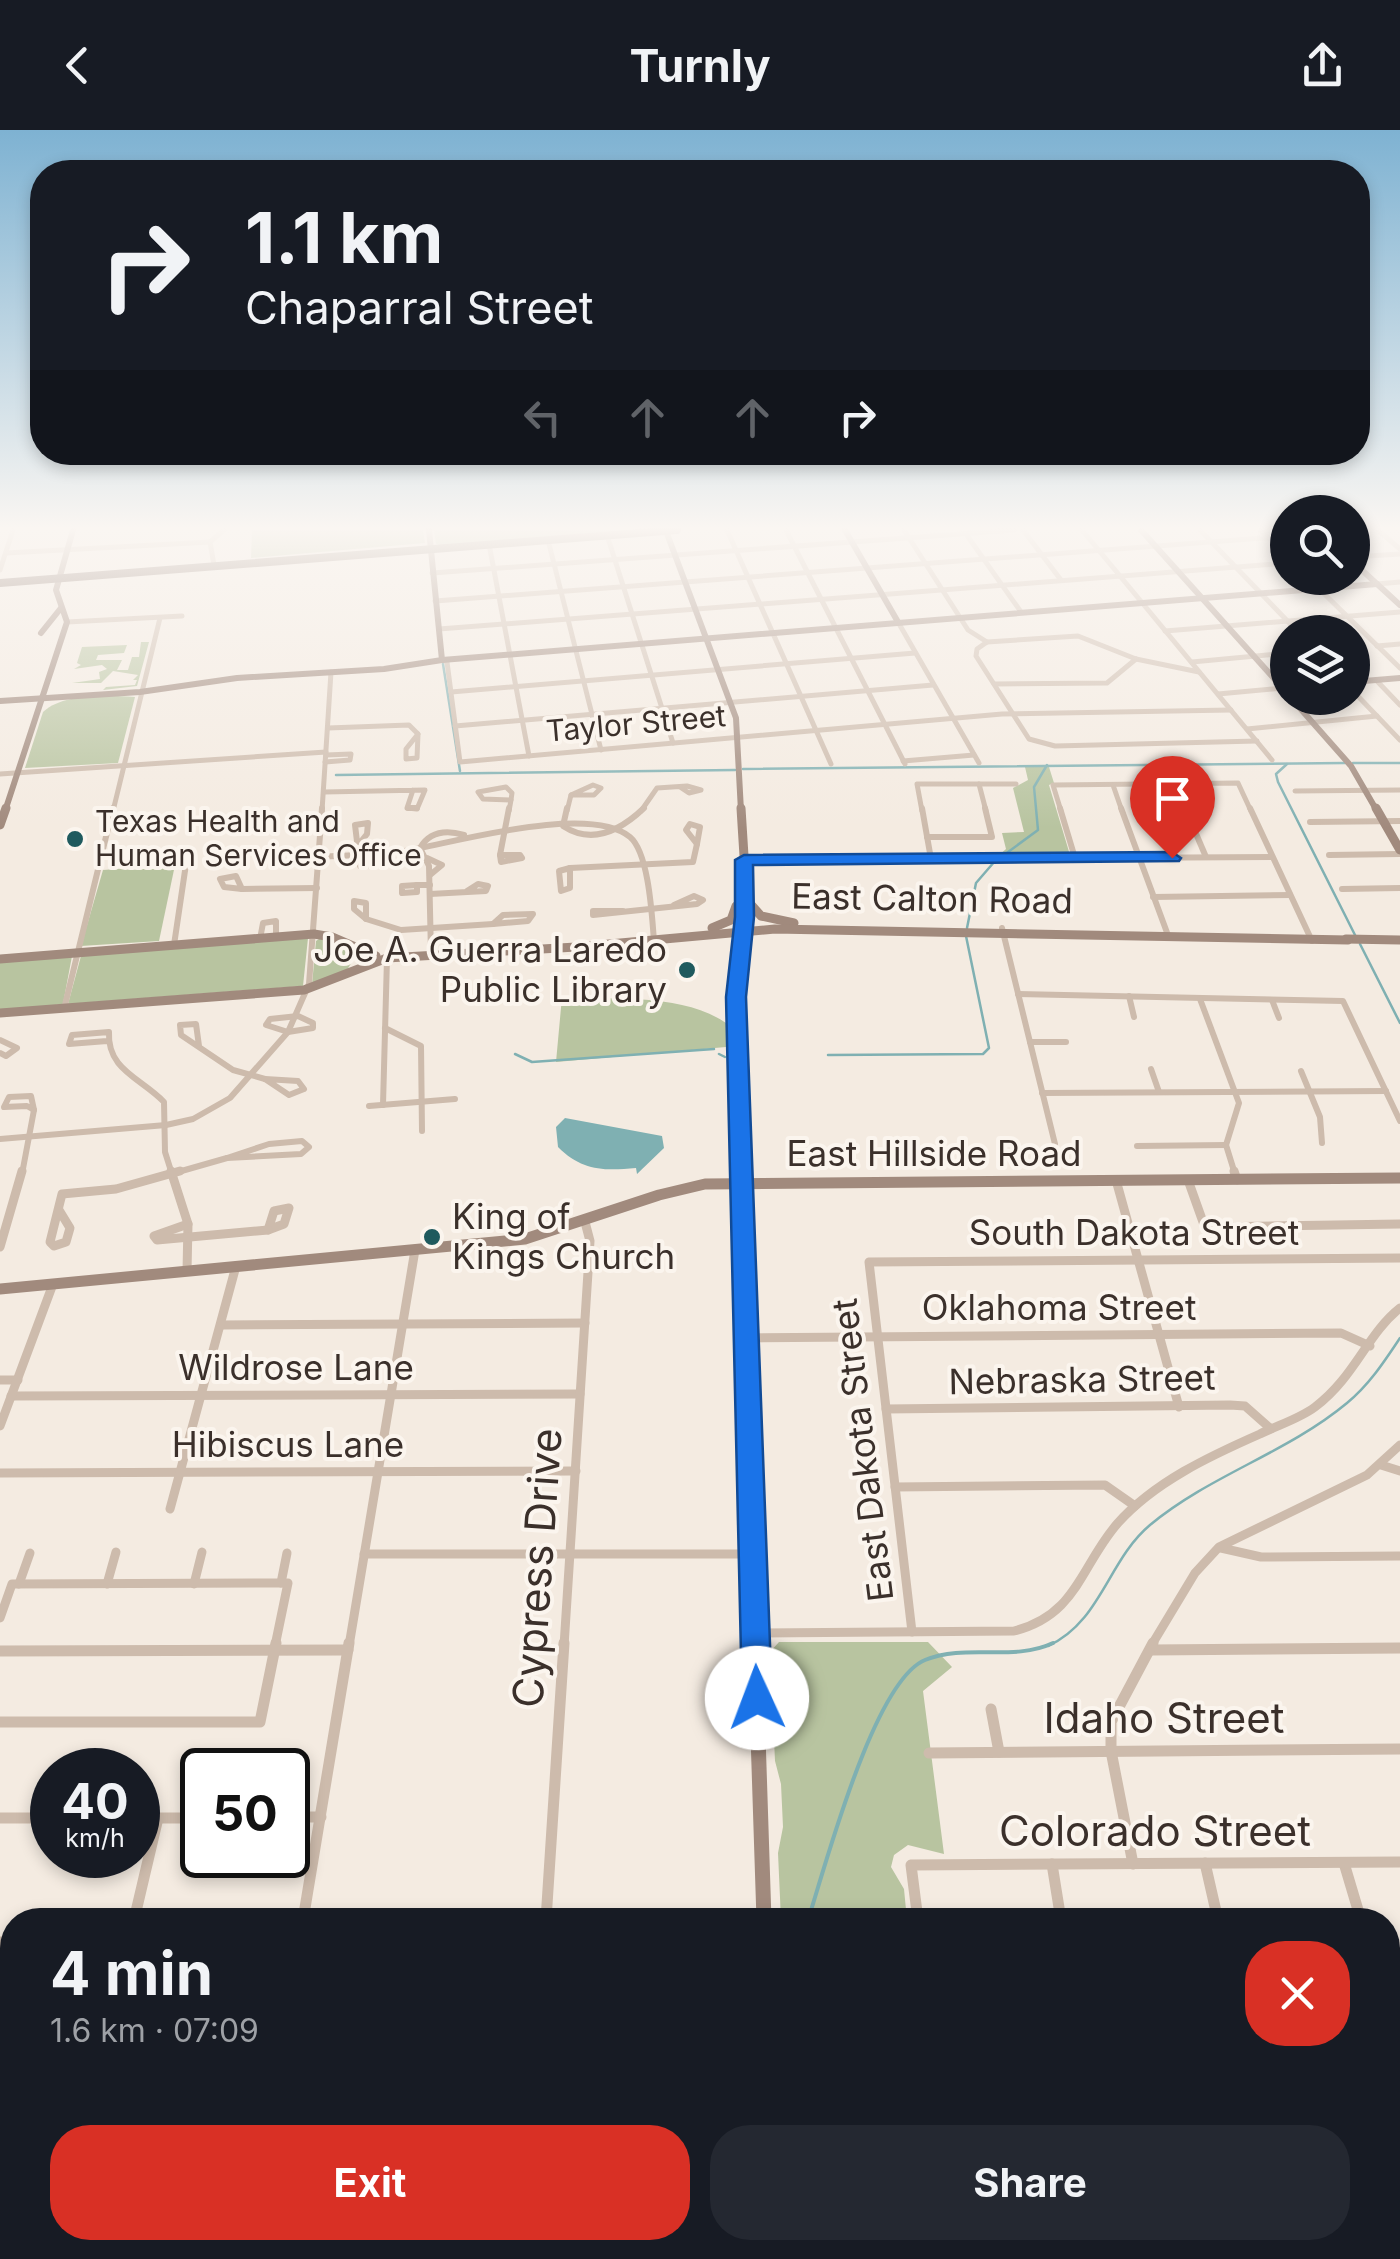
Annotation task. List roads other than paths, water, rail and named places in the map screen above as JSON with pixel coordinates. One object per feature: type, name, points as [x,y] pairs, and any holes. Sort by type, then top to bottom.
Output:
[{"type":"main road","points":[[41,633],[44,629]]},
{"type":"main road","points":[[0,826],[64,629]]},
{"type":"main road","points":[[439,629],[442,660]]},
{"type":"main road","points":[[703,629],[730,702],[740,771],[746,898],[736,997],[764,1908]]},
{"type":"main road","points":[[1,702],[814,629]]},
{"type":"main road","points":[[1230,629],[1270,673]]},
{"type":"main road","points":[[1370,680],[1400,678]]},
{"type":"main road","points":[[48,683],[57,692],[81,696]]},
{"type":"main road","points":[[1,702],[31,694],[48,683]]},
{"type":"main road","points":[[38,713],[81,696]]},
{"type":"main road","points":[[1,702],[31,705],[38,713]]},
{"type":"main road","points":[[1306,715],[1348,763],[1400,852]]},
{"type":"main road","points":[[746,898],[761,916],[794,923]]},
{"type":"main road","points":[[712,928],[732,919],[736,906],[746,898]]},
{"type":"main road","name":"East Calton Road","points":[[654,938],[712,928],[794,923],[865,928],[1400,940]]},
{"type":"main road","name":"East Calton Road","points":[[0,1014],[304,990],[328,985],[364,959],[693,937],[744,927],[840,927]]},
{"type":"main road","points":[[740,955],[759,934],[776,928]]},
{"type":"main road","points":[[0,957],[314,934],[333,936],[350,944],[364,959]]},
{"type":"main road","points":[[693,937],[722,939],[740,955]]},
{"type":"main road","name":"East Hillside Road","points":[[0,1289],[525,1239],[672,1190],[741,1182],[1400,1178]]},
{"type":"street","points":[[64,1008],[157,629]]},
{"type":"street","points":[[505,629],[529,756]]},
{"type":"street","points":[[571,629],[601,750]]},
{"type":"street","points":[[637,629],[673,743]]},
{"type":"street","points":[[836,629],[904,762],[974,754]]},
{"type":"street","points":[[902,629],[979,762]]},
{"type":"street","points":[[968,629],[987,642],[1078,636],[1136,659],[1200,672]]},
{"type":"street","points":[[1166,631],[1186,629]]},
{"type":"street","points":[[1166,631],[1272,760]]},
{"type":"street","points":[[772,632],[831,764]]},
{"type":"street","points":[[1370,638],[1400,668]]},
{"type":"street","points":[[987,642],[975,654],[1029,739],[1055,746],[1257,741]]},
{"type":"street","points":[[1378,646],[1400,644]]},
{"type":"street","points":[[451,692],[914,652]]},
{"type":"street","points":[[1192,662],[1270,655]]},
{"type":"street","points":[[994,684],[1107,683],[1136,659]]},
{"type":"street","points":[[442,660],[447,662],[455,726],[933,685]]},
{"type":"street","points":[[0,1139],[166,1126],[193,1120],[221,1105],[288,1032],[309,984],[331,672]]},
{"type":"street","points":[[1376,680],[1400,705]]},
{"type":"street","points":[[1218,694],[1270,692]]},
{"type":"street","points":[[1370,709],[1400,740]]},
{"type":"street","name":"Taylor Street","points":[[455,726],[460,762],[1012,714],[1231,710]]},
{"type":"street","points":[[1246,729],[1377,716]]},
{"type":"street","points":[[328,728],[395,723],[409,725],[418,734]]},
{"type":"street","points":[[0,774],[326,756]]},
{"type":"street","points":[[931,858],[917,784],[1016,784]]},
{"type":"street","points":[[927,837],[992,837],[979,784]]},
{"type":"street","points":[[1112,784],[1168,935]]},
{"type":"street","points":[[1175,784],[1206,857]]},
{"type":"street","points":[[1076,858],[1052,785],[1238,784],[1311,939]]},
{"type":"street","points":[[594,785],[601,788],[594,795],[570,795],[594,785]]},
{"type":"street","points":[[614,829],[649,805],[657,788],[680,787]]},
{"type":"street","points":[[500,855],[504,830],[511,800],[512,793],[506,788],[478,792],[484,799],[511,800]]},
{"type":"street","points":[[324,792],[413,790]]},
{"type":"street","points":[[1294,791],[1400,790]]},
{"type":"street","points":[[563,826],[570,795]]},
{"type":"street","points":[[1310,822],[1400,821]]},
{"type":"street","points":[[320,857],[420,848],[465,835],[504,830],[563,826],[614,829],[635,843],[654,938]]},
{"type":"street","points":[[359,844],[358,863],[363,868],[371,865],[372,854]]},
{"type":"street","points":[[570,868],[688,864],[695,860],[698,845]]},
{"type":"street","points":[[420,848],[430,875],[431,954]]},
{"type":"street","points":[[1329,854],[1400,852]]},
{"type":"street","points":[[744,860],[1272,857]]},
{"type":"street","points":[[426,858],[442,865],[430,875]]},
{"type":"street","points":[[174,945],[186,864]]},
{"type":"street","points":[[416,886],[430,884]]},
{"type":"street","points":[[242,889],[318,888]]},
{"type":"street","points":[[1342,888],[1400,888]]},
{"type":"street","points":[[430,894],[467,890]]},
{"type":"street","points":[[1154,897],[1290,895]]},
{"type":"street","points":[[623,911],[674,905]]},
{"type":"street","points":[[366,920],[389,929],[430,928],[528,922],[533,914],[503,915],[493,924]]},
{"type":"street","points":[[260,938],[263,922],[276,921],[276,937]]},
{"type":"street","points":[[1003,931],[1055,1144]]},
{"type":"street","points":[[383,1105],[387,958]]},
{"type":"street","points":[[1018,994],[1343,1001],[1400,1120]]},
{"type":"street","points":[[1128,996],[1134,1016]]},
{"type":"street","points":[[1200,999],[1240,1110],[1226,1145],[1237,1180]]},
{"type":"street","points":[[1272,1000],[1279,1018]]},
{"type":"street","points":[[298,1016],[314,1023],[312,1028],[288,1032],[269,1027],[267,1022],[298,1016]]},
{"type":"street","points":[[385,1028],[421,1046],[422,1131]]},
{"type":"street","points":[[107,1041],[69,1044],[72,1035],[109,1032],[110,1056],[118,1068],[161,1097],[166,1109],[164,1152],[190,1236],[186,1271]]},
{"type":"street","points":[[0,1040],[17,1048],[6,1056],[0,1053]]},
{"type":"street","points":[[1030,1042],[1066,1042]]},
{"type":"street","points":[[199,1046],[222,1065],[265,1080],[289,1095],[300,1093],[304,1086],[288,1079],[265,1080]]},
{"type":"street","points":[[1151,1069],[1159,1092]]},
{"type":"street","points":[[1301,1071],[1320,1117],[1322,1143]]},
{"type":"street","points":[[1042,1093],[1386,1091]]},
{"type":"street","points":[[369,1106],[455,1099]]},
{"type":"street","points":[[0,1247],[36,1111]]},
{"type":"street","points":[[59,1210],[62,1194],[116,1189],[269,1144],[302,1141],[310,1147],[301,1154],[228,1158]]},
{"type":"street","points":[[1137,1146],[1226,1145]]},
{"type":"street","points":[[1116,1180],[1179,1407]]},
{"type":"street","points":[[1188,1180],[1203,1222],[1211,1227],[1400,1224]]},
{"type":"street","name":"Cypress Drive","points":[[547,1908],[586,1323],[590,1241],[585,1222]]},
{"type":"street","points":[[188,1224],[154,1236],[157,1240],[268,1230]]},
{"type":"street","points":[[306,1908],[415,1250]]},
{"type":"street","name":"South Dakota Street","points":[[869,1262],[1400,1258]]},
{"type":"street","name":"East Dakota Street","points":[[869,1262],[912,1632]]},
{"type":"street","points":[[170,1509],[236,1266]]},
{"type":"street","points":[[0,1426],[53,1284]]},
{"type":"street","points":[[755,1633],[1014,1631],[1049,1620],[1065,1606],[1116,1525],[1135,1506],[1174,1479],[1325,1400],[1370,1346],[1382,1324],[1400,1308]]},
{"type":"street","points":[[221,1325],[586,1323]]},
{"type":"street","name":"Oklahoma Street","points":[[745,1338],[1341,1334],[1370,1346]]},
{"type":"street","points":[[0,1380],[18,1380]]},
{"type":"street","name":"Wildrose Lane","points":[[12,1396],[580,1394]]},
{"type":"street","name":"Nebraska Street","points":[[886,1409],[1245,1406],[1271,1429]]},
{"type":"street","points":[[1133,1864],[1111,1751],[1111,1722],[1126,1688],[1195,1574],[1219,1548],[1381,1465],[1400,1445]]},
{"type":"street","points":[[1381,1465],[1400,1471]]},
{"type":"street","name":"Hibiscus Lane","points":[[0,1473],[576,1471]]},
{"type":"street","points":[[895,1487],[1104,1485],[1135,1506]]},
{"type":"street","points":[[1219,1548],[1260,1557],[1400,1556]]},
{"type":"street","points":[[106,1584],[116,1552]]},
{"type":"street","points":[[194,1584],[202,1552]]},
{"type":"street","points":[[0,1722],[260,1722],[275,1650],[287,1552]]},
{"type":"street","points":[[0,1618],[30,1553]]},
{"type":"street","points":[[364,1554],[752,1554]]},
{"type":"street","points":[[16,1584],[284,1583]]},
{"type":"street","points":[[1151,1650],[1400,1648]]},
{"type":"street","points":[[0,1651],[348,1650]]},
{"type":"street","points":[[991,1709],[1000,1752]]},
{"type":"street","name":"Idaho Street","points":[[928,1753],[1400,1749]]},
{"type":"street","points":[[310,1817],[320,1817]]},
{"type":"street","points":[[0,1818],[30,1818]]},
{"type":"street","points":[[1344,1862],[1357,1908]]},
{"type":"street","name":"Colorado Street","points":[[916,1908],[911,1865],[1400,1862]]},
{"type":"street","points":[[1052,1864],[1059,1908]]},
{"type":"street","points":[[1205,1864],[1215,1908]]},
{"type":"street","points":[[137,1908],[144,1878]]},
{"type":"water","points":[[565,1118],[662,1136],[664,1148],[637,1174],[636,1168],[585,1165],[558,1147],[556,1127]]},
{"type":"waterway","points":[[443,664],[460,771]]},
{"type":"waterway","points":[[1046,766],[1345,763]]},
{"type":"waterway","points":[[1353,763],[1400,763]]},
{"type":"waterway","points":[[1287,764],[1276,774],[1278,782],[1356,937]]},
{"type":"waterway","points":[[743,769],[1046,766]]},
{"type":"waterway","points":[[1004,855],[1038,830],[1034,787],[1046,766]]},
{"type":"waterway","points":[[336,775],[735,770]]},
{"type":"waterway","points":[[967,928],[976,883],[995,861]]},
{"type":"waterway","points":[[828,1055],[983,1054],[989,1048],[966,936]]},
{"type":"waterway","points":[[1360,944],[1400,1023]]},
{"type":"waterway","points":[[515,1054],[532,1062],[714,1049]]},
{"type":"waterway","points":[[719,1054],[725,1057]]},
{"type":"waterway","points":[[1053,1643],[1080,1622],[1124,1555],[1150,1525],[1198,1492],[1324,1421],[1362,1389],[1400,1338]]},
{"type":"waterway","points":[[812,1908],[870,1737],[906,1675],[925,1660],[941,1655],[1022,1651],[1053,1643]]},
{"type":"waterway","points":[[1048,1646],[1053,1643]]},
{"type":"place","name":"Texas Health and Human Services Office","points":[[75,839]]},
{"type":"place","name":"Joe A. Guerra Laredo Public Library","points":[[687,970]]},
{"type":"place","name":"King of Kings Church","points":[[432,1237]]}]
